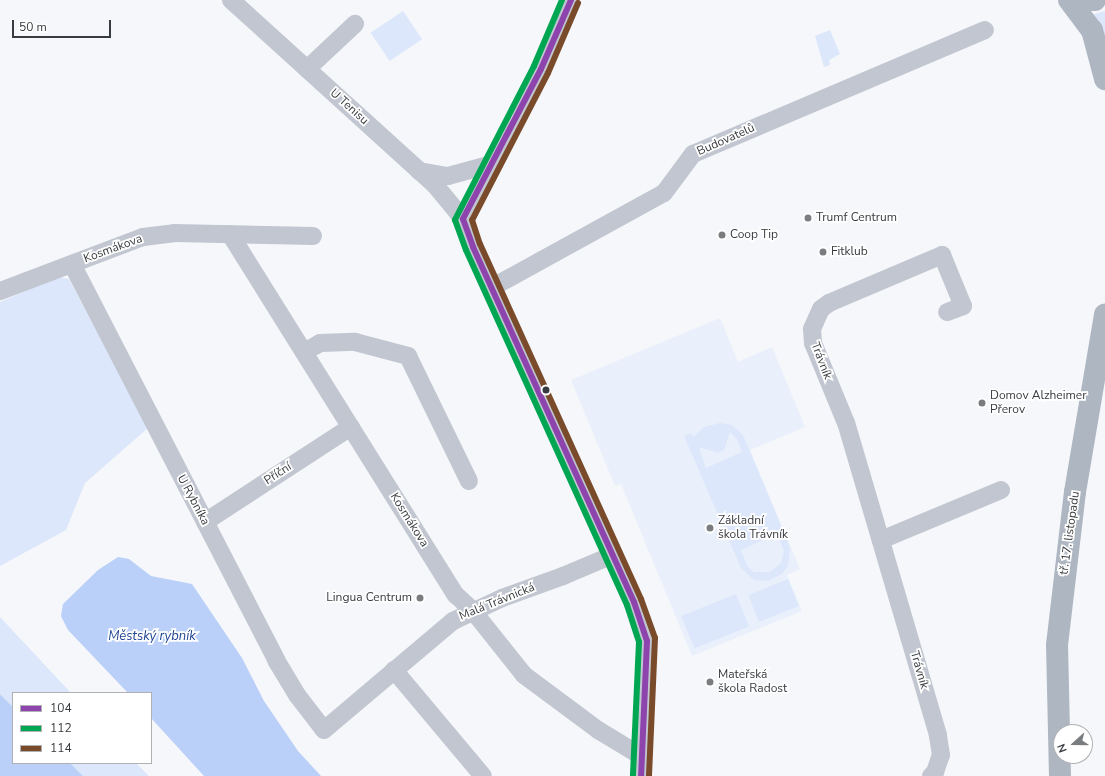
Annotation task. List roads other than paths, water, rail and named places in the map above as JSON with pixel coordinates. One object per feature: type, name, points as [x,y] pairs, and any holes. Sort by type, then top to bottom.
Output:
[{"type":"main road","points":[[1070,0],[1092,30],[1105,78]]},
{"type":"main road","points":[[1075,0],[1096,0]]},
{"type":"main road","name":"tř. 17. listopadu","points":[[1061,776],[1059,753],[1057,645],[1066,561],[1105,315]]},
{"type":"street","name":"U Tenisu","points":[[231,0],[419,171],[463,219]]},
{"type":"street","points":[[571,0],[541,69],[463,219],[491,288],[634,602],[647,641],[641,776]]},
{"type":"street","points":[[307,69],[355,24]]},
{"type":"street","name":"Budovatelů","points":[[491,288],[664,193],[693,154],[984,30]]},
{"type":"street","points":[[419,171],[448,176],[492,164]]},
{"type":"street","name":"Kosmákova","points":[[0,291],[143,237],[174,233],[313,236]]},
{"type":"street","name":"Kosmákova","points":[[230,234],[456,595],[473,611],[524,675],[598,730],[641,756]]},
{"type":"street","name":"Trávník","points":[[931,776],[935,772],[941,755],[938,734],[846,423],[813,343],[812,329],[821,309],[829,303],[942,255],[963,306],[947,312]]},
{"type":"street","name":"U Rybníka","points":[[72,264],[276,660],[301,701],[324,730]]},
{"type":"street","points":[[304,352],[320,342],[355,342],[408,356],[469,481]]},
{"type":"street","name":"Příční","points":[[205,522],[351,427]]},
{"type":"street","points":[[881,540],[1001,490]]},
{"type":"street","name":"Malá Trávnická","points":[[324,730],[452,621],[613,554]]},
{"type":"street","points":[[394,670],[483,776]]},
{"type":"water","name":"Městský rybník","points":[[118,557],[129,559],[151,576],[192,584],[242,658],[264,701],[298,751],[321,776],[204,776],[152,719],[152,692],[127,692],[68,630],[61,616],[63,604],[98,570]]},
{"type":"water","points":[[0,694],[12,706],[12,764],[71,764],[83,776],[0,776]]},
{"type":"place","name":"Trumf Centrum","points":[[808,218]]},
{"type":"place","name":"Coop Tip","points":[[722,235]]},
{"type":"place","name":"Fitklub","points":[[823,252]]},
{"type":"place","name":"Domov Alzheimer Přerov","points":[[982,403]]},
{"type":"place","name":"Základní škola Trávník","points":[[710,528]]},
{"type":"place","name":"Lingua Centrum","points":[[420,598]]},
{"type":"place","name":"Mateřská škola Radost","points":[[710,682]]}]
